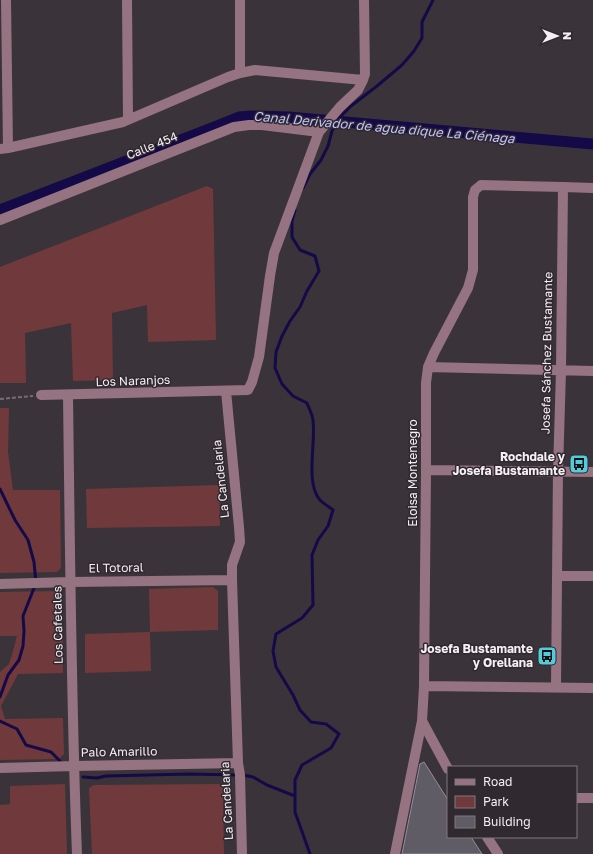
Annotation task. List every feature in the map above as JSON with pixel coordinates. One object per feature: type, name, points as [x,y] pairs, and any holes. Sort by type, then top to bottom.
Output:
[{"type":"street","points":[[6,0],[4,148],[123,122],[240,73],[255,70],[363,80]]},
{"type":"street","points":[[127,0],[128,120]]},
{"type":"street","points":[[240,0],[240,73]]},
{"type":"street","points":[[226,391],[248,390],[252,382],[259,357],[274,253],[319,132],[340,106],[358,90],[363,80],[365,74],[364,0]]},
{"type":"street","name":"Calle 454","points":[[0,220],[234,127],[249,125],[319,132]]},
{"type":"street","name":"Eloisa Montenegro","points":[[395,854],[422,721],[424,686],[426,383],[428,367],[468,288],[473,270],[473,197],[475,190],[481,185],[562,187]]},
{"type":"street","points":[[562,187],[593,188]]},
{"type":"street","name":"Josefa Sánchez Bustamante","points":[[556,687],[558,471],[561,371],[562,187]]},
{"type":"street","points":[[428,367],[593,371]]},
{"type":"street","name":"Los Naranjos","points":[[41,396],[226,391]]},
{"type":"street","name":"La Candelaria","points":[[226,391],[240,542],[232,565],[232,580],[242,854]]},
{"type":"street","name":"Los Cafetales","points":[[68,395],[70,582],[77,854]]},
{"type":"street","points":[[426,470],[593,472]]},
{"type":"street","points":[[557,576],[593,576]]},
{"type":"street","name":"El Totoral","points":[[0,584],[232,580]]},
{"type":"street","points":[[424,686],[593,688]]},
{"type":"street","points":[[422,721],[447,767]]},
{"type":"street","name":"Palo Amarillo","points":[[0,768],[238,763]]},
{"type":"street","points":[[577,798],[593,798]]},
{"type":"street","points":[[488,838],[498,854]]},
{"type":"path","points":[[0,399],[41,396]]},
{"type":"green space","points":[[207,186],[213,189],[216,340],[148,342],[147,305],[112,313],[113,380],[73,381],[71,323],[25,333],[26,383],[0,383],[0,267]]},
{"type":"green space","points":[[0,408],[9,408],[8,452],[13,490],[60,490],[61,568],[57,572],[0,573]]},
{"type":"green space","points":[[219,485],[220,526],[87,528],[86,489]]},
{"type":"green space","points":[[213,587],[218,591],[218,630],[150,632],[149,589]]},
{"type":"green space","points":[[57,591],[62,595],[63,673],[18,674],[1,706],[5,719],[63,718],[64,754],[59,759],[0,760],[0,672],[9,664],[17,636],[0,636],[0,592]]},
{"type":"green space","points":[[150,632],[151,671],[85,673],[85,634]]},
{"type":"green space","points":[[65,784],[67,854],[0,854],[0,805],[10,804],[10,786]]},
{"type":"green space","points":[[219,784],[223,788],[224,854],[92,854],[89,788],[94,785]]},
{"type":"building","points":[[424,762],[447,798],[447,838],[472,838],[482,854],[402,854],[420,764]]},
{"type":"waterway","points":[[303,188],[310,174],[321,160],[328,146],[332,131],[340,117],[351,106],[402,65],[414,51],[422,38],[422,22],[433,0]]},
{"type":"waterway","name":"Canal Derivador de agua dique La Ciénaga","points":[[0,210],[239,117],[289,117],[593,144]]},
{"type":"waterway","points":[[295,210],[292,221],[292,237],[300,250],[315,256],[319,271],[307,291],[300,307],[282,336],[276,352],[275,368],[282,384],[293,396],[307,403],[311,412],[314,430],[312,462],[313,484],[320,500],[333,510],[328,526],[318,540],[312,555],[313,605],[302,618],[276,634],[273,651],[276,667],[300,710],[311,722],[326,724],[339,734],[331,748],[302,765],[295,780],[295,812],[310,854]]},
{"type":"waterway","points":[[0,489],[15,520],[28,540],[34,562],[36,583],[23,616],[23,646],[19,660],[8,675],[0,697]]},
{"type":"waterway","points":[[0,721],[17,729],[26,745],[51,752],[60,761]]},
{"type":"waterway","points":[[83,777],[97,778],[106,776],[189,774],[237,775]]},
{"type":"waterway","points":[[243,775],[253,777],[267,785],[295,796]]},
{"type":"place","name":"Rochdale y Josefa Bustamante","points":[[579,464]]},
{"type":"place","name":"Josefa Bustamante y Orellana","points":[[547,656]]}]
